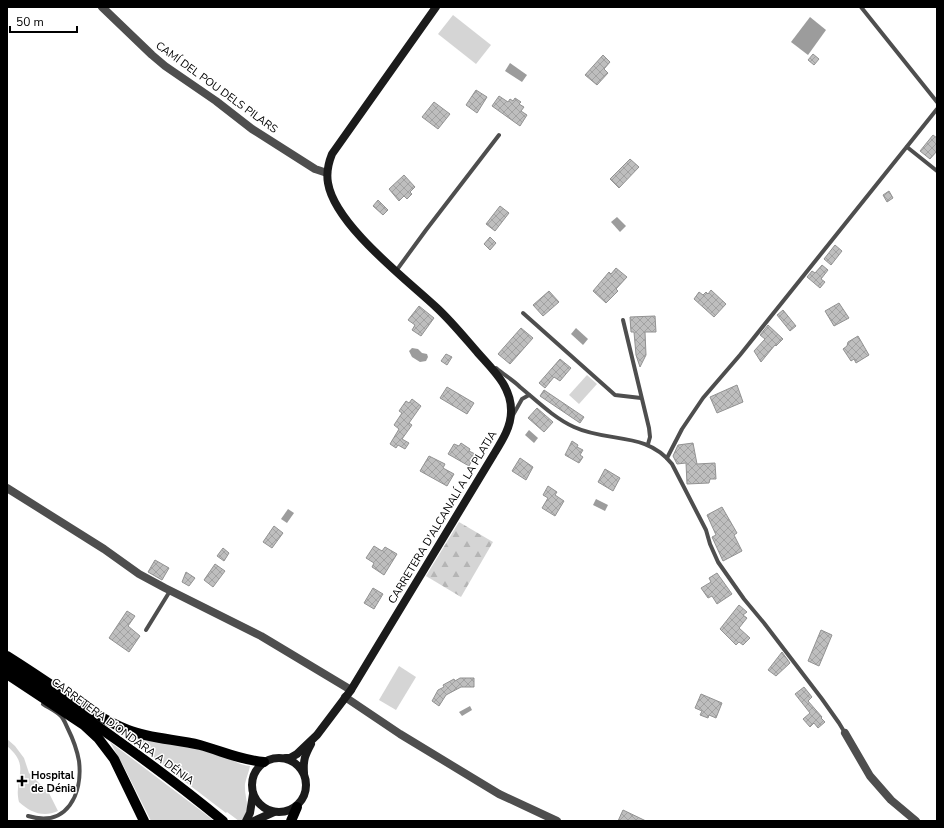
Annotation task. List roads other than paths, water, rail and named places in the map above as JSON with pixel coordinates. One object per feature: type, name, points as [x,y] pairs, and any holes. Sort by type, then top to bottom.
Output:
[{"type":"main road","name":"CARRETERA D'ALCANALÍ A LA PLATJA","points":[[304,774],[303,763],[305,757],[317,735],[350,690],[491,460],[510,424],[510,400],[506,389],[490,365],[438,309],[365,241],[348,222],[333,197],[328,185],[328,165],[338,144],[436,7]]},
{"type":"main road","points":[[7,656],[85,708],[109,722],[129,731],[193,743],[214,748],[241,759],[264,762]]},
{"type":"main road","name":"CARRETERA D'ONDARA A DÉNIA","points":[[7,665],[119,741],[185,790],[222,820]]},
{"type":"main road","points":[[7,674],[84,725],[98,738],[108,749],[117,764],[144,821]]},
{"type":"main road","name":"CARRETERA D'ALCANALÍ A LA PLATJA","points":[[286,758],[290,758],[297,754],[317,735]]},
{"type":"main road","points":[[246,821],[250,813],[253,793],[253,776],[257,768],[264,762],[278,758],[286,758],[294,762],[300,767],[307,782],[303,800],[297,807],[291,821]]},
{"type":"main road","points":[[253,793],[257,802],[265,809],[274,812],[282,813],[297,807]]},
{"type":"main road","points":[[254,821],[274,812]]},
{"type":"street","name":"CAMÍ DEL POU DELS PILARS","points":[[102,7],[165,66],[216,101],[252,129],[315,169],[327,173]]},
{"type":"street","points":[[7,488],[140,574],[170,591],[261,636],[350,690]]},
{"type":"street","points":[[345,697],[400,734],[499,794],[557,821]]},
{"type":"street","points":[[845,733],[870,776],[891,800],[916,821]]},
{"type":"lane","points":[[861,7],[937,102]]},
{"type":"lane","points":[[667,458],[682,428],[703,398],[937,109]]},
{"type":"lane","points":[[396,271],[499,134]]},
{"type":"lane","points":[[907,147],[937,171]]},
{"type":"lane","points":[[523,313],[615,395],[641,398]]},
{"type":"lane","points":[[623,320],[649,428],[650,437],[648,444]]},
{"type":"lane","points":[[479,354],[563,421],[576,428],[648,444],[667,458],[672,464],[703,524],[718,562],[744,599],[822,699],[845,733]]},
{"type":"lane","points":[[510,424],[513,414],[522,399],[529,395]]},
{"type":"lane","points":[[146,630],[170,591]]},
{"type":"lane","points":[[7,678],[61,717],[72,737],[79,761],[77,793],[65,813],[57,818],[47,820],[37,820],[28,816]]},
{"type":"place","name":"Hospital de Dénia","points":[[22,781]]}]
